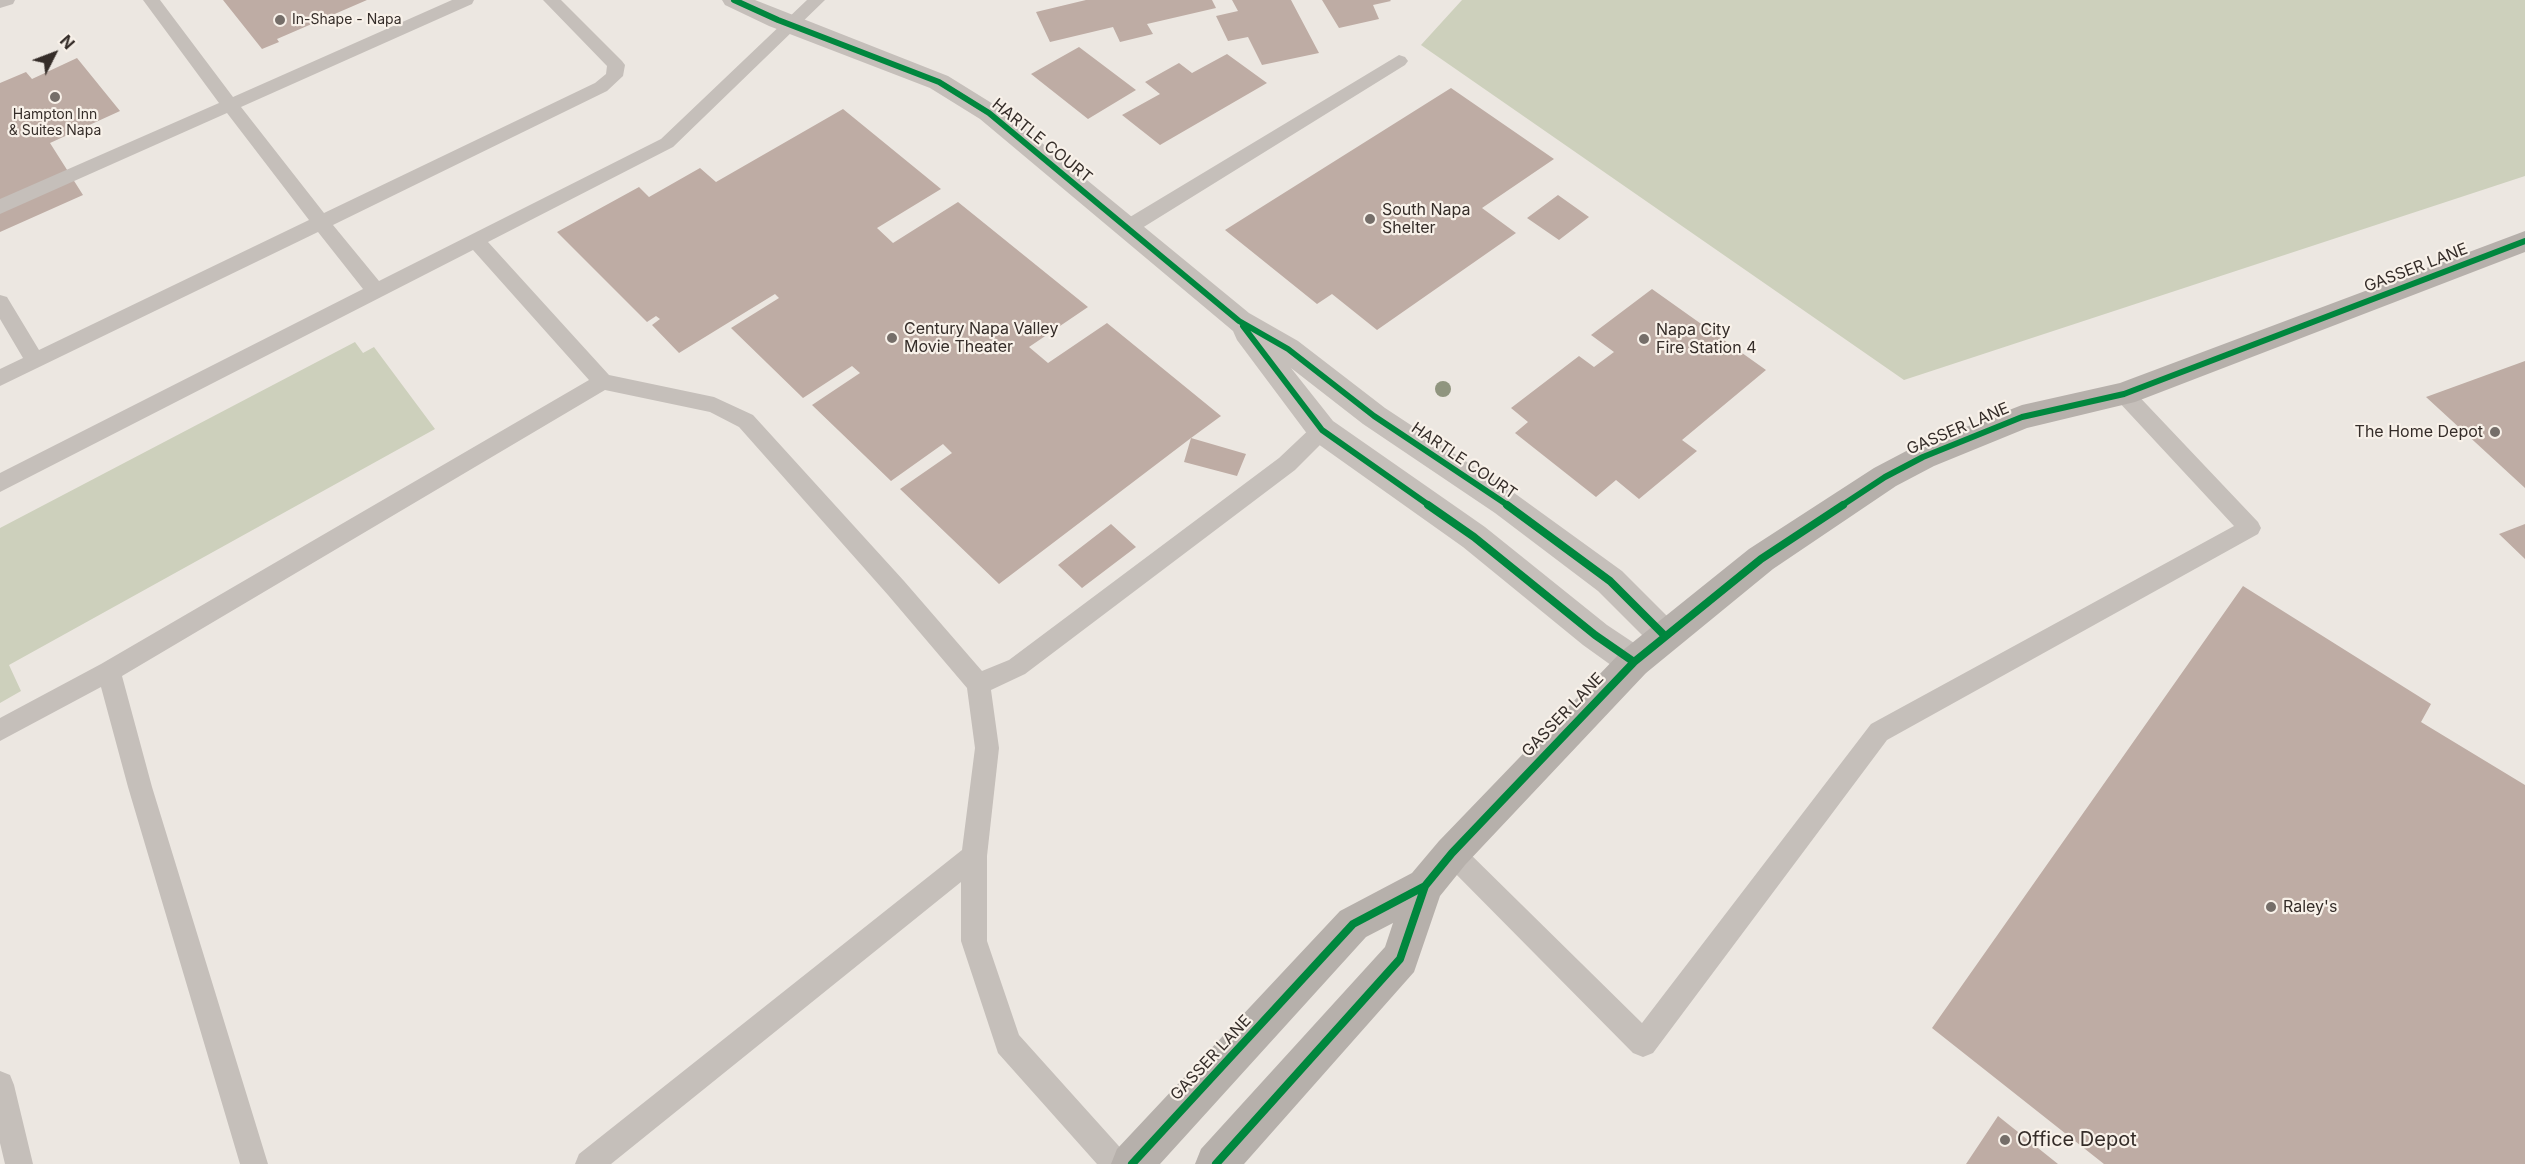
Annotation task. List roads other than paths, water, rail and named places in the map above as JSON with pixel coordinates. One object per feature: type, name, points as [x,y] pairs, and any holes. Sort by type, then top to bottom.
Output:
[{"type":"street","name":"HARTLE COURT","points":[[734,0],[789,24],[939,82],[989,112],[1239,321],[1288,349],[1374,416],[1506,504],[1610,581],[1665,636]]},
{"type":"street","name":"GASSER LANE","points":[[1215,1164],[1400,959],[1425,886],[1452,853],[1634,662],[1761,559],[1885,477],[1923,457],[2022,417],[2124,394],[2525,241]]},
{"type":"street","name":"HARTLE COURT","points":[[1239,321],[1322,430],[1474,537],[1595,635],[1634,662]]},
{"type":"street","name":"GASSER LANE","points":[[1132,1164],[1353,924],[1425,886]]},
{"type":"lane","points":[[0,3],[7,0]]},
{"type":"lane","points":[[150,0],[271,160],[376,292]]},
{"type":"lane","points":[[0,207],[466,0]]},
{"type":"lane","points":[[0,378],[601,87],[614,76],[616,65],[551,0]]},
{"type":"lane","points":[[0,483],[667,143],[789,24],[817,0]]},
{"type":"lane","points":[[1127,228],[1399,60]]},
{"type":"lane","points":[[476,241],[603,382],[714,405],[746,421],[889,579],[978,684],[987,748],[974,856],[974,941],[1008,1043],[1116,1164]]},
{"type":"lane","points":[[0,302],[35,361]]},
{"type":"lane","points":[[0,730],[109,671],[603,382]]},
{"type":"lane","points":[[1452,853],[1643,1043],[1879,732],[2250,528],[2124,394]]},
{"type":"lane","points":[[978,684],[1017,667],[1287,464],[1322,430]]},
{"type":"lane","points":[[109,671],[140,788],[254,1164]]},
{"type":"lane","points":[[589,1164],[974,856]]},
{"type":"lane","points":[[0,1085],[19,1164]]},
{"type":"place","name":"In-Shape - Napa","points":[[280,20]]},
{"type":"place","name":"Hampton Inn & Suites Napa","points":[[55,97]]},
{"type":"place","name":"South Napa Shelter","points":[[1370,219]]},
{"type":"place","name":"Century Napa Valley Movie Theater","points":[[892,338]]},
{"type":"place","name":"Napa City Fire Station 4","points":[[1644,339]]},
{"type":"place","name":"The Home Depot","points":[[2495,432]]},
{"type":"place","name":"Raley's","points":[[2271,907]]},
{"type":"place","name":"Office Depot","points":[[2005,1140]]}]
